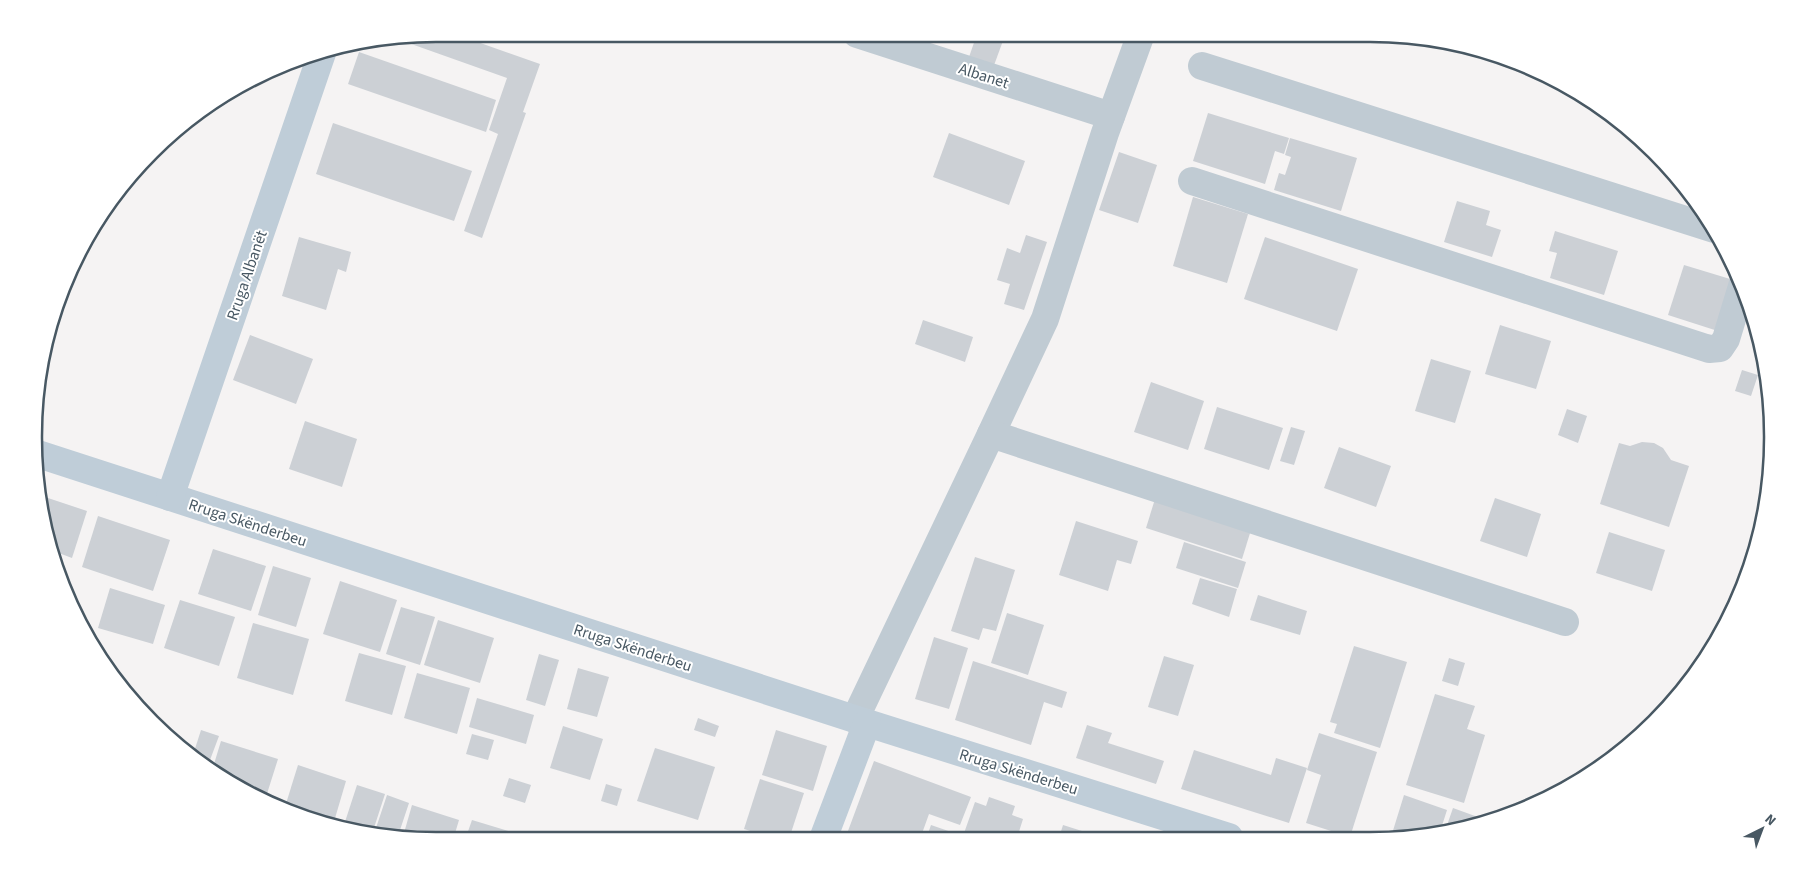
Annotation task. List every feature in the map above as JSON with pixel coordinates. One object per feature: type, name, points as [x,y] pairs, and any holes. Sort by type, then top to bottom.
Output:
[{"type":"main road","name":"Rruga Albanët","points":[[170,497],[319,60]]},
{"type":"main road","name":"Rruga Skënderbeu","points":[[43,456],[861,721],[1210,832]]},
{"type":"main road","points":[[825,832],[861,721]]},
{"type":"street","name":"Albanet","points":[[882,42],[1111,116]]},
{"type":"street","points":[[861,721],[1045,318],[1111,116],[1138,42]]},
{"type":"street","points":[[1202,66],[1703,225]]},
{"type":"street","points":[[1192,181],[1709,349],[1720,348],[1726,339],[1739,297]]},
{"type":"street","points":[[992,434],[1564,622]]},
{"type":"building","points":[[478,42],[540,64],[523,112],[526,113],[482,238],[464,231],[498,134],[489,130],[507,78],[409,43]]},
{"type":"building","points":[[974,42],[1003,42],[993,68],[968,60]]},
{"type":"building","points":[[359,52],[496,100],[486,132],[348,84]]},
{"type":"building","points":[[1208,113],[1289,138],[1284,154],[1275,151],[1265,184],[1193,161]]},
{"type":"building","points":[[333,123],[472,171],[454,221],[316,174]]},
{"type":"building","points":[[949,133],[1025,161],[1009,205],[933,177]]},
{"type":"building","points":[[1290,138],[1357,158],[1341,211],[1274,190],[1279,173],[1285,175],[1291,157],[1285,155]]},
{"type":"building","points":[[1119,152],[1157,165],[1138,223],[1099,210]]},
{"type":"building","points":[[1193,197],[1248,214],[1227,283],[1173,266]]},
{"type":"building","points":[[1457,201],[1490,211],[1486,225],[1501,230],[1492,257],[1444,242]]},
{"type":"building","points":[[1555,231],[1618,251],[1604,295],[1550,278],[1557,253],[1549,251]]},
{"type":"building","points":[[1026,235],[1047,242],[1024,310],[1004,304],[1010,284],[997,280],[1007,248],[1020,253]]},
{"type":"building","points":[[299,237],[351,252],[346,272],[338,269],[326,310],[282,296]]},
{"type":"building","points":[[1265,237],[1358,269],[1337,331],[1244,299]]},
{"type":"building","points":[[1684,265],[1731,279],[1737,292],[1724,333],[1668,315]]},
{"type":"building","points":[[923,320],[973,337],[965,362],[915,344]]},
{"type":"building","points":[[1500,325],[1551,341],[1536,389],[1485,374]]},
{"type":"building","points":[[250,335],[313,359],[296,404],[233,380]]},
{"type":"building","points":[[1431,359],[1471,371],[1455,423],[1415,411]]},
{"type":"building","points":[[1742,370],[1758,375],[1751,396],[1735,391]]},
{"type":"building","points":[[1151,382],[1204,401],[1188,450],[1134,432]]},
{"type":"building","points":[[1217,407],[1283,428],[1269,470],[1204,449]]},
{"type":"building","points":[[1567,409],[1587,416],[1578,443],[1558,435]]},
{"type":"building","points":[[305,421],[357,439],[342,487],[289,469]]},
{"type":"building","points":[[1291,427],[1305,431],[1294,465],[1280,461]]},
{"type":"building","points":[[1642,442],[1654,443],[1663,448],[1671,460],[1689,466],[1669,527],[1600,504],[1619,443],[1630,446]]},
{"type":"building","points":[[1339,447],[1391,466],[1376,507],[1324,488]]},
{"type":"building","points":[[48,498],[87,511],[72,558],[60,554]]},
{"type":"building","points":[[1495,498],[1541,514],[1527,557],[1480,541]]},
{"type":"building","points":[[1155,499],[1251,530],[1242,559],[1146,528]]},
{"type":"building","points":[[98,516],[170,540],[153,591],[82,567]]},
{"type":"building","points":[[1076,521],[1138,541],[1131,564],[1117,560],[1108,591],[1059,575]]},
{"type":"building","points":[[1609,532],[1665,550],[1652,591],[1596,573]]},
{"type":"building","points":[[1184,542],[1246,562],[1238,588],[1176,568]]},
{"type":"building","points":[[213,549],[266,566],[251,611],[198,594]]},
{"type":"building","points":[[975,557],[1015,570],[996,631],[983,628],[979,640],[951,631]]},
{"type":"building","points":[[273,566],[311,578],[296,627],[258,615]]},
{"type":"building","points":[[1200,578],[1237,589],[1229,617],[1192,604]]},
{"type":"building","points":[[340,581],[397,600],[380,652],[323,634]]},
{"type":"building","points":[[110,588],[165,605],[153,644],[98,628]]},
{"type":"building","points":[[1258,595],[1307,611],[1300,635],[1250,620]]},
{"type":"building","points":[[180,600],[235,617],[219,666],[164,648]]},
{"type":"building","points":[[401,607],[435,617],[420,665],[386,654]]},
{"type":"building","points":[[1007,613],[1044,625],[1028,675],[991,663]]},
{"type":"building","points":[[438,620],[494,638],[480,683],[424,665]]},
{"type":"building","points":[[253,623],[309,639],[293,695],[237,678]]},
{"type":"building","points":[[934,637],[968,648],[949,709],[915,699]]},
{"type":"building","points":[[1354,646],[1407,662],[1380,748],[1334,733],[1337,724],[1330,722]]},
{"type":"building","points":[[359,653],[406,666],[392,715],[345,701]]},
{"type":"building","points":[[539,654],[559,660],[545,706],[526,700]]},
{"type":"building","points":[[1164,656],[1194,665],[1178,716],[1148,707]]},
{"type":"building","points":[[1449,658],[1465,663],[1458,686],[1442,681]]},
{"type":"building","points":[[973,661],[1067,692],[1062,708],[1044,702],[1031,745],[955,720]]},
{"type":"building","points":[[578,668],[609,677],[597,717],[567,709]]},
{"type":"building","points":[[417,673],[470,688],[457,734],[404,718]]},
{"type":"building","points":[[1435,694],[1475,706],[1467,729],[1485,735],[1464,803],[1406,785]]},
{"type":"building","points":[[477,698],[534,715],[526,744],[469,727]]},
{"type":"building","points":[[698,718],[719,726],[715,737],[694,730]]},
{"type":"building","points":[[1087,725],[1112,733],[1108,743],[1164,761],[1156,784],[1076,758]]},
{"type":"building","points":[[563,726],[603,739],[590,780],[550,768]]},
{"type":"building","points":[[201,730],[219,736],[210,759],[195,748]]},
{"type":"building","points":[[776,730],[827,746],[813,791],[762,775]]},
{"type":"building","points":[[1319,733],[1377,752],[1352,832],[1334,832],[1306,823],[1321,775],[1307,770]]},
{"type":"building","points":[[472,734],[494,740],[488,760],[466,754]]},
{"type":"building","points":[[221,741],[278,759],[267,793],[240,779],[214,762]]},
{"type":"building","points":[[655,748],[715,767],[698,820],[637,801]]},
{"type":"building","points":[[1194,750],[1271,775],[1276,758],[1307,768],[1289,823],[1181,789]]},
{"type":"building","points":[[874,761],[971,797],[960,825],[929,814],[923,832],[848,832]]},
{"type":"building","points":[[298,765],[346,781],[335,818],[310,811],[287,801]]},
{"type":"building","points":[[509,778],[531,785],[525,803],[503,796]]},
{"type":"building","points":[[760,779],[804,793],[791,832],[754,832],[744,829]]},
{"type":"building","points":[[606,784],[622,789],[617,806],[601,801]]},
{"type":"building","points":[[357,785],[385,794],[375,826],[345,821]]},
{"type":"building","points":[[387,795],[409,803],[400,830],[376,827]]},
{"type":"building","points":[[1404,795],[1447,810],[1442,825],[1393,831]]},
{"type":"building","points":[[989,797],[1015,806],[1012,815],[1023,819],[1019,832],[964,832],[975,802],[986,806]]},
{"type":"building","points":[[412,805],[459,820],[455,832],[405,830]]},
{"type":"building","points":[[1453,808],[1477,817],[1472,818],[1447,824]]},
{"type":"building","points":[[472,820],[512,832],[468,832]]},
{"type":"building","points":[[931,825],[951,832],[928,832]]},
{"type":"building","points":[[1063,825],[1085,832],[1061,832]]}]
